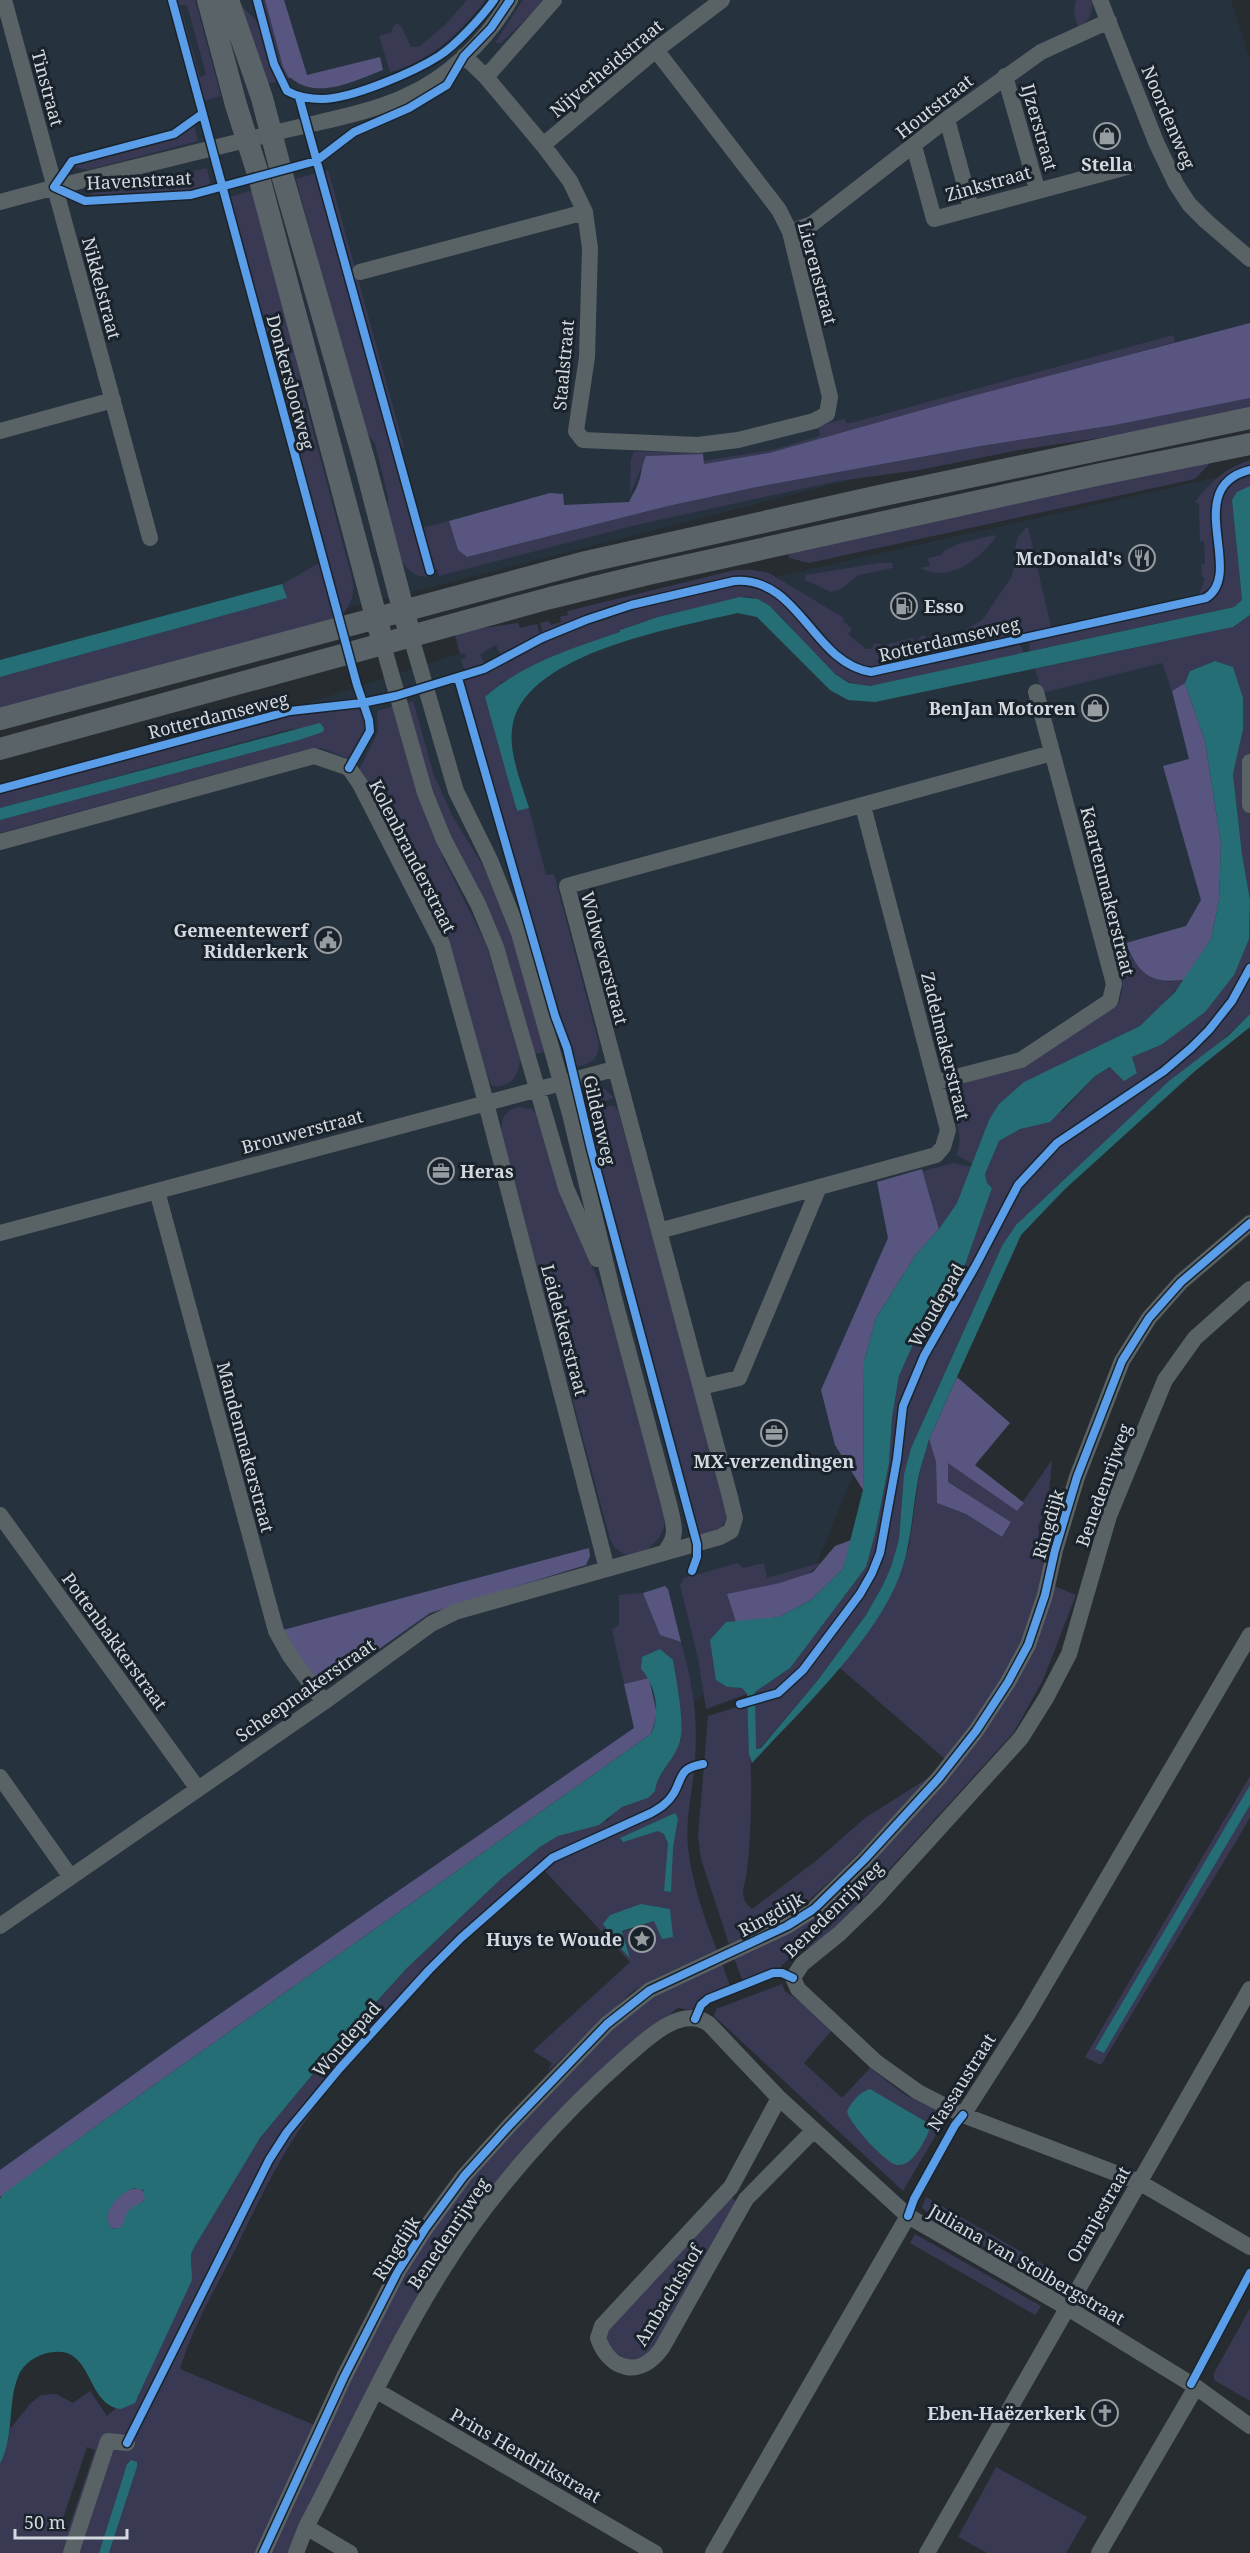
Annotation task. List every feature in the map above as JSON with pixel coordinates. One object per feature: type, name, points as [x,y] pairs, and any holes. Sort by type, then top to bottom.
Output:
[{"type":"main road","name":"Donkerslootweg","points":[[208,0],[383,645]]},
{"type":"main road","points":[[228,0],[252,65],[337,361],[411,638]]},
{"type":"main road","points":[[0,719],[473,591],[674,540],[1250,418]]},
{"type":"main road","name":"Rotterdamseweg","points":[[0,749],[550,598],[718,558],[1101,474],[1250,444]]},
{"type":"street","name":"Tinstraat","points":[[4,0],[54,187]]},
{"type":"street","name":"Havenstraat","points":[[0,202],[271,134],[405,97],[443,75],[464,56],[491,28],[510,0]]},
{"type":"street","points":[[486,77],[554,0]]},
{"type":"street","name":"Nijverheidstraat","points":[[543,145],[656,50],[722,0]]},
{"type":"street","name":"Noordenweg","points":[[1100,0],[1156,142],[1176,184],[1189,204],[1250,259]]},
{"type":"street","name":"Houtstraat","points":[[790,232],[812,224],[947,119],[1041,52],[1109,21]]},
{"type":"street","name":"Lierenstraat","points":[[656,50],[779,210],[790,232],[830,397],[827,414],[814,421],[738,440],[698,445]]},
{"type":"street","name":"Staalstraat","points":[[464,56],[486,77],[543,145],[570,181],[585,212],[590,248],[587,357],[576,431],[583,440],[698,445]]},
{"type":"street","name":"IJzerstraat","points":[[1005,76],[1037,189]]},
{"type":"street","points":[[947,119],[971,208]]},
{"type":"street","name":"Zinkstraat","points":[[914,146],[934,219],[1037,189],[1127,167]]},
{"type":"street","name":"Nikkelstraat","points":[[54,187],[150,538]]},
{"type":"street","points":[[360,272],[585,212]]},
{"type":"street","points":[[0,431],[113,400]]},
{"type":"street","name":"Gildenweg","points":[[411,638],[456,791],[490,860],[519,933],[561,1082],[614,1298],[673,1521],[674,1541],[664,1553]]},
{"type":"street","name":"Gildenweg","points":[[383,645],[425,793],[444,840],[487,923],[566,1188],[614,1298]]},
{"type":"street","name":"Kaartenmakerstraat","points":[[937,1082],[1021,1060],[1110,1001],[1114,984],[1036,692]]},
{"type":"street","name":"Wolweverstraat","points":[[664,1553],[720,1537],[731,1531],[735,1518],[567,886],[1052,753]]},
{"type":"street","name":"Kolenbranderstraat","points":[[0,842],[314,756],[349,768],[360,784],[442,944],[486,1102]]},
{"type":"street","points":[[1250,762],[1250,805]]},
{"type":"street","name":"Zadelmakerstraat","points":[[659,1231],[936,1155],[943,1148],[948,1130],[937,1082],[863,806]]},
{"type":"street","name":"Brouwerstraat","points":[[0,1233],[614,1069]]},
{"type":"street","name":"Leidekkerstraat","points":[[486,1102],[607,1569]]},
{"type":"street","points":[[701,1387],[739,1378],[819,1187]]},
{"type":"street","name":"Mandenmakerstraat","points":[[157,1191],[276,1631],[290,1656],[324,1702]]},
{"type":"street","name":"Ringdijk","points":[[263,2553],[314,2440],[382,2301],[425,2229],[464,2176],[558,2074],[630,2004],[650,1990],[788,1926],[814,1909],[879,1844],[939,1778],[975,1731],[1008,1682],[1028,1645],[1046,1595],[1055,1551],[1077,1477],[1122,1361],[1149,1318],[1181,1282],[1250,1222]]},
{"type":"street","name":"Benedenrijweg","points":[[963,2115],[918,2092],[876,2062],[798,1989],[793,1978],[802,1964],[839,1934],[874,1900],[1022,1738],[1069,1654],[1109,1516],[1166,1380],[1195,1338],[1250,1290]]},
{"type":"street","name":"Pottenbakkerstraat","points":[[0,1515],[198,1790]]},
{"type":"street","name":"Scheepmakerstraat","points":[[0,1926],[324,1702],[431,1624],[455,1612],[664,1553]]},
{"type":"street","name":"Nassaustraat","points":[[963,2115],[1027,2015],[1250,1635]]},
{"type":"street","points":[[0,1777],[70,1876]]},
{"type":"street","name":"Oranjestraat","points":[[927,2553],[1250,1989]]},
{"type":"street","name":"Benedenrijweg","points":[[296,2553],[306,2527],[401,2342],[444,2268],[498,2192],[615,2067],[660,2029],[681,2020],[695,2019]]},
{"type":"street","name":"Juliana van Stolbergstraat","points":[[695,2019],[709,2024],[780,2098],[908,2216],[1066,2307],[1196,2387],[1250,2426]]},
{"type":"street","name":"Ambachtshof","points":[[780,2098],[731,2187],[602,2326],[598,2338],[613,2360],[626,2367],[639,2368],[651,2362],[746,2199],[814,2130]]},
{"type":"street","points":[[963,2115],[1139,2182],[1250,2247]]},
{"type":"street","points":[[731,2187],[746,2199]]},
{"type":"street","points":[[713,2553],[908,2216]]},
{"type":"street","points":[[1099,2553],[1196,2387]]},
{"type":"street","name":"Prins Hendrikstraat","points":[[377,2391],[655,2553]]},
{"type":"street","points":[[71,2553],[108,2441],[127,2443]]},
{"type":"street","points":[[306,2527],[350,2553]]},
{"type":"shaded area","points":[[0,0],[1231,0],[1250,61],[1250,389],[1187,394],[0,697]]},
{"type":"shaded area","points":[[175,0],[195,0],[221,96],[203,101]],"holes":[[[180,5],[187,5],[206,74],[200,77]]]},
{"type":"shaded area","points":[[236,0],[263,28],[279,81],[264,85]]},
{"type":"shaded area","points":[[259,0],[265,0],[283,67],[289,78],[284,79],[278,69]]},
{"type":"shaded area","points":[[265,0],[284,0],[307,75],[380,57],[383,70],[349,83],[324,88],[301,85],[289,78],[283,67]]},
{"type":"shaded area","points":[[467,0],[485,0],[455,34],[431,54],[418,62],[390,72],[379,36],[390,33],[396,23],[401,26],[411,47],[419,47],[445,25]]},
{"type":"shaded area","points":[[523,0],[546,0],[501,43],[495,43]]},
{"type":"shaded area","points":[[1076,0],[1092,0],[1090,16],[1078,28],[1074,11]]},
{"type":"shaded area","points":[[193,123],[198,141],[88,170],[73,167],[75,163],[177,135]]},
{"type":"shaded area","points":[[207,168],[211,187],[190,192],[92,199],[92,193]]},
{"type":"shaded area","points":[[328,170],[404,447],[401,448],[422,528],[449,521],[458,550],[467,557],[668,506],[757,487],[981,446],[1115,425],[1250,398],[1250,409],[1119,435],[1019,450],[919,470],[838,481],[636,525],[439,576],[437,569],[431,570],[418,530],[321,172]]},
{"type":"shaded area","points":[[317,173],[429,577],[419,576],[410,571],[401,561],[388,517],[388,496],[375,444],[363,427],[296,179]]},
{"type":"shaded area","points":[[254,190],[292,335],[304,397],[352,578],[352,598],[342,615],[229,197]]},
{"type":"shaded area","points":[[1250,323],[1250,398],[1115,425],[981,446],[757,487],[668,506],[467,557],[458,550],[449,521],[550,493],[563,494],[564,505],[629,502],[638,484],[646,456],[703,454],[704,464],[769,453],[965,398]]},
{"type":"shaded area","points":[[1173,335],[1175,342],[769,453],[704,464],[703,461],[772,450],[820,436],[818,426],[845,419],[846,423],[851,423]]},
{"type":"shaded area","points":[[702,451],[703,454],[646,456],[630,494],[631,460],[634,452]]},
{"type":"shaded area","points":[[1250,460],[1250,466],[1233,472],[1222,483],[1216,496],[1211,528],[1215,578],[1213,585],[1199,595],[1205,578],[1202,577],[1201,565],[1205,564],[1204,541],[1200,541],[1199,504],[1195,502],[1219,476]]},
{"type":"shaded area","points":[[1212,461],[1195,479],[809,563],[789,558],[788,551]]},
{"type":"shaded area","points":[[1236,473],[1215,690],[1230,879],[1029,1107],[879,1410],[788,1635],[0,2191],[0,804],[510,637]]},
{"type":"shaded area","points":[[1250,473],[1250,486],[1232,500],[1242,600],[1234,607],[1030,651],[1029,644],[1032,640],[1206,603],[1218,593],[1222,577],[1219,517],[1221,498],[1231,483]]},
{"type":"shaded area","points":[[1250,486],[1250,615],[1233,627],[875,702],[848,700],[830,690],[757,617],[737,613],[679,627],[608,647],[575,661],[546,678],[525,699],[513,723],[512,744],[513,755],[529,808],[517,811],[485,697],[516,675],[550,658],[658,617],[740,597],[758,599],[770,606],[835,674],[849,683],[870,686],[1234,607],[1242,600],[1232,500],[1237,492]]},
{"type":"shaded area","points":[[1028,527],[1051,627],[922,655],[918,640],[921,636],[925,635],[926,639],[963,631],[982,620],[1011,578],[1018,538]]},
{"type":"shaded area","points":[[994,535],[996,537],[981,553],[962,567],[942,573],[920,568],[930,566],[928,558],[942,555],[943,551],[961,543]]},
{"type":"shaded area","points":[[321,562],[335,618],[0,710],[0,677],[286,598],[282,584]]},
{"type":"shaded area","points":[[892,563],[893,568],[859,575],[841,589],[831,592],[805,580],[806,575]]},
{"type":"shaded area","points":[[735,570],[769,573],[844,618],[843,621],[852,629],[848,634],[866,649],[872,649],[874,643],[884,645],[913,638],[917,655],[871,667],[853,663],[841,654],[799,606],[787,596],[761,580],[746,576],[627,603],[579,618],[543,634],[540,623],[549,621],[551,625],[561,622],[560,617],[568,615],[567,611]]},
{"type":"shaded area","points":[[282,584],[287,598],[0,677],[0,660]]},
{"type":"shaded area","points":[[740,585],[761,590],[779,601],[824,649],[839,663],[855,672],[873,675],[1016,643],[1021,646],[1024,653],[877,685],[860,685],[845,680],[831,670],[770,606],[758,599],[746,596],[658,617],[621,629],[621,632],[576,648],[500,683],[516,811],[529,808],[546,875],[554,874],[599,1044],[597,1054],[592,1061],[585,1065],[575,1066],[556,1009],[527,903],[500,822],[462,684],[465,680],[556,637],[604,618],[658,603]]},
{"type":"shaded area","points":[[1250,615],[1250,900],[1233,774],[1243,730],[1233,667],[1214,661],[1190,671],[1185,683],[1172,691],[1162,663],[1042,693],[1035,669],[1233,627]]},
{"type":"shaded area","points":[[518,623],[520,628],[537,624],[540,636],[501,656],[496,645],[480,654],[485,664],[465,672],[461,660],[466,658],[465,653],[460,654],[455,635],[470,630]]},
{"type":"shaded area","points":[[1215,661],[1233,667],[1243,698],[1243,730],[1233,774],[1250,900],[1249,939],[1234,975],[1205,1012],[1161,1045],[1132,1057],[1137,1073],[1124,1081],[1110,1067],[1095,1076],[1050,1122],[1020,1129],[999,1141],[985,1174],[987,1183],[992,1188],[965,1265],[915,1340],[899,1376],[892,1418],[889,1463],[866,1567],[790,1668],[755,1692],[756,1749],[761,1748],[818,1680],[866,1615],[883,1585],[899,1539],[904,1474],[911,1448],[1002,1246],[1016,1225],[1169,1081],[1228,1036],[1250,1014],[1250,1027],[1195,1071],[1064,1190],[1021,1235],[929,1439],[919,1474],[907,1552],[888,1601],[873,1626],[834,1675],[752,1763],[749,1754],[747,1694],[742,1688],[727,1687],[716,1680],[710,1640],[726,1622],[779,1617],[811,1600],[843,1569],[863,1490],[864,1362],[876,1318],[915,1256],[939,1229],[957,1203],[989,1120],[999,1104],[1024,1082],[1140,1026],[1175,992],[1211,939],[1219,900],[1221,843],[1205,741],[1185,683],[1190,671]]},
{"type":"shaded area","points":[[1185,683],[1205,741],[1221,843],[1219,900],[1211,939],[1184,980],[1173,981],[1147,975],[1135,962],[1126,943],[1186,926],[1201,900],[1163,766],[1189,759],[1172,691]]},
{"type":"shaded area","points":[[413,701],[434,775],[452,815],[491,879],[516,938],[544,1052],[535,1054],[509,963],[488,911],[443,826],[403,704]]},
{"type":"shaded area","points":[[394,706],[444,860],[486,944],[520,1058],[516,1075],[504,1085],[492,1086],[484,1067],[471,1028],[444,926],[359,770],[378,732],[377,711]]},
{"type":"shaded area","points":[[354,707],[363,713],[367,725],[353,755],[347,758],[321,748],[305,750],[0,833],[0,820],[323,732],[291,729],[0,808],[0,793],[294,715]]},
{"type":"shaded area","points":[[320,723],[324,728],[323,732],[299,740],[0,820],[0,808]]},
{"type":"shaded area","points":[[1250,909],[1250,1014],[1002,1246],[911,1448],[904,1474],[899,1539],[883,1585],[866,1615],[818,1680],[760,1748],[755,1749],[755,1692],[790,1668],[813,1635],[876,1530],[889,1463],[892,1418],[899,1376],[915,1340],[965,1265],[992,1188],[987,1183],[985,1174],[999,1141],[1020,1129],[1063,1111],[1095,1076],[1111,1067],[1137,1073],[1132,1057],[1161,1045],[1249,939]]},
{"type":"shaded area","points":[[1126,943],[1133,961],[1168,982],[1184,980],[1159,1009],[1140,1026],[1101,1046],[989,1120],[973,1164],[956,1155],[960,1138],[954,1103],[960,1086],[1113,1009],[1121,994],[1122,979],[1113,946]]},
{"type":"shaded area","points":[[596,1086],[605,1089],[614,1098],[585,1107],[581,1091]]},
{"type":"shaded area","points":[[614,1106],[618,1110],[726,1510],[726,1519],[721,1528],[698,1535],[592,1143],[588,1119],[596,1110]]},
{"type":"shaded area","points":[[519,1107],[532,1109],[539,1116],[561,1192],[598,1280],[609,1311],[664,1513],[664,1525],[658,1540],[646,1550],[632,1555],[616,1549],[610,1539],[501,1133],[504,1116]]},
{"type":"shaded area","points":[[953,1163],[972,1167],[957,1203],[939,1229],[923,1171]]},
{"type":"shaded area","points":[[922,1169],[939,1229],[915,1256],[876,1318],[864,1362],[863,1490],[835,1445],[821,1390],[888,1238],[877,1182]]},
{"type":"shaded area","points":[[957,1377],[1010,1423],[975,1465],[1024,1503],[1017,1511],[948,1463],[948,1482],[1011,1522],[1002,1537],[966,1514],[937,1503],[936,1462],[929,1439]]},
{"type":"shaded area","points":[[929,1439],[936,1462],[937,1503],[966,1514],[1002,1537],[1011,1522],[948,1482],[948,1462],[1017,1510],[1052,1460],[1048,1504],[1038,1527],[1046,1563],[1022,1647],[980,1712],[945,1759],[840,1668],[874,1622],[909,1547],[919,1475]]},
{"type":"shaded area","points":[[851,1540],[843,1569],[811,1600],[779,1617],[736,1622],[727,1594],[780,1583],[813,1572],[835,1546]]},
{"type":"shaded area","points":[[589,1548],[590,1556],[586,1565],[430,1613],[338,1678],[318,1681],[304,1672],[283,1630]]},
{"type":"shaded area","points":[[738,1563],[743,1568],[764,1563],[767,1578],[820,1563],[802,1576],[790,1581],[728,1594],[736,1622],[726,1623],[727,1687],[742,1688],[747,1694],[706,1709],[698,1658],[680,1585],[684,1578]]},
{"type":"shaded area","points":[[1052,1585],[1076,1595],[1043,1680],[1014,1732],[856,1906],[818,1943],[791,1957],[782,1965],[780,1971],[750,1983],[742,1980],[733,1955],[794,1924],[975,1738]]},
{"type":"shaded area","points":[[665,1586],[668,1589],[681,1642],[660,1635],[643,1593]]},
{"type":"shaded area","points":[[643,1593],[660,1635],[681,1642],[689,1672],[696,1729],[688,1848],[699,1900],[717,1950],[656,1978],[632,1992],[548,2071],[552,2063],[533,2051],[630,1962],[543,1869],[416,1990],[357,2054],[330,2088],[304,2123],[275,2169],[191,2339],[180,2369],[317,2426],[258,2553],[109,2553],[137,2467],[128,2461],[99,2553],[0,2553],[0,2464],[10,2429],[30,2404],[41,2395],[56,2394],[73,2403],[90,2391],[107,2416],[116,2408],[138,2398],[192,2269],[191,2254],[195,2246],[260,2138],[331,2052],[406,1969],[501,1879],[540,1847],[558,1836],[608,1820],[622,1807],[648,1798],[681,1739],[673,1660],[649,1678],[624,1684],[612,1629],[619,1625],[619,1595]],"holes":[[[670,1909],[654,1921],[622,1932],[630,1957],[622,1950],[610,1915]],[[87,2447],[95,2450],[68,2530],[60,2527]]]},
{"type":"shaded area","points":[[660,1649],[673,1660],[681,1712],[678,1748],[659,1778],[655,1791],[648,1798],[622,1807],[599,1825],[558,1836],[540,1847],[501,1879],[406,1969],[331,2052],[260,2138],[191,2254],[192,2280],[135,2403],[121,2409],[109,2405],[100,2396],[80,2363],[71,2355],[58,2352],[41,2355],[30,2361],[19,2373],[13,2398],[8,2442],[0,2464],[0,2199],[2,2195],[651,1734],[656,1718],[655,1700],[650,1683],[641,1669],[642,1657]],"holes":[[[135,2188],[143,2190],[145,2199],[129,2210],[120,2227],[111,2228],[108,2216],[113,2203],[129,2190]]]},
{"type":"shaded area","points":[[649,1678],[657,1714],[651,1734],[106,2119],[0,2197],[0,2170],[175,2045],[634,1728],[624,1684]]},
{"type":"shaded area","points":[[747,1704],[751,1808],[749,1850],[743,1896],[752,1909],[817,1860],[865,1818],[936,1773],[843,1869],[806,1903],[776,1923],[729,1944],[701,1859],[698,1837],[708,1716]]},
{"type":"shaded area","points":[[1250,1776],[1250,1785],[1096,2049],[1104,2053],[1250,1805],[1250,1817],[1241,1833],[1101,2065],[1085,2057]]},
{"type":"shaded area","points":[[1250,1785],[1250,1805],[1104,2053],[1095,2049]]},
{"type":"shaded area","points":[[675,1813],[678,1818],[673,1848],[671,1892],[664,1891],[668,1843],[664,1834],[658,1831],[623,1842],[620,1838]]},
{"type":"shaded area","points":[[641,1904],[670,1909],[673,1937],[662,1939],[654,1921],[622,1931],[630,1958],[603,1924],[610,1915]]},
{"type":"shaded area","points":[[721,1961],[730,1986],[727,1993],[691,2010],[678,2008],[656,2024],[479,2206],[289,2553],[268,2553],[392,2292],[453,2197],[608,2032],[654,1995]]},
{"type":"shaded area","points":[[782,1984],[785,1991],[809,2008],[832,2030],[804,2063],[842,2098],[870,2068],[904,2094],[947,2116],[903,2191],[714,2016],[716,2009]]},
{"type":"shaded area","points":[[870,2089],[928,2123],[925,2139],[915,2155],[902,2165],[893,2163],[877,2151],[849,2116],[847,2111],[854,2101],[862,2092]]},
{"type":"shaded area","points":[[139,2188],[145,2193],[145,2199],[130,2213],[123,2226],[118,2229],[111,2228],[108,2215],[114,2202],[126,2192]]},
{"type":"shaded area","points":[[730,2196],[737,2202],[651,2354],[629,2361],[613,2351],[606,2338],[609,2326]]},
{"type":"shaded area","points":[[926,2197],[1058,2273],[1050,2285],[932,2216],[922,2208]]},
{"type":"shaded area","points":[[915,2234],[1041,2306],[1035,2315],[910,2243]]},
{"type":"shaded area","points":[[1250,2308],[1250,2401],[1214,2380],[1214,2373]]},
{"type":"shaded area","points":[[131,2460],[137,2462],[137,2467],[109,2553],[99,2553],[127,2464]]},
{"type":"shaded area","points":[[996,2467],[1087,2517],[1066,2553],[987,2553],[958,2537]]},
{"type":"cycle path","points":[[172,0],[357,685],[369,720],[370,731],[349,768]]},
{"type":"cycle path","points":[[257,0],[274,64],[287,91],[313,99],[334,98],[365,90],[399,77],[439,56],[461,38],[494,0]]},
{"type":"cycle path","points":[[202,114],[174,134],[72,161],[54,187],[85,201],[191,195],[316,161],[354,132],[409,108],[447,85],[464,56],[491,28],[510,0]]},
{"type":"cycle path","points":[[299,97],[430,571]]},
{"type":"cycle path","points":[[0,789],[290,711],[362,703],[396,696],[484,669],[542,638],[586,620],[631,605],[734,581],[756,583],[775,592],[791,605],[834,653],[851,665],[871,672],[1206,598],[1217,586],[1220,570],[1216,511],[1219,494],[1230,479],[1250,470]]},
{"type":"cycle path","points":[[458,678],[555,1016],[567,1048],[591,1149],[697,1544],[697,1557],[692,1571]]},
{"type":"cycle path","name":"Woudepad","points":[[740,1704],[778,1693],[803,1670],[860,1594],[872,1573],[880,1553],[897,1459],[903,1406],[924,1356],[1018,1185],[1057,1143],[1164,1071],[1191,1048],[1232,1001],[1250,968]]},
{"type":"cycle path","points":[[263,2553],[344,2377],[398,2271],[464,2176],[607,2024],[650,1990],[787,1926],[814,1909],[864,1860],[939,1778],[976,1731],[1008,1682],[1028,1645],[1045,1595],[1055,1550],[1077,1477],[1122,1361],[1149,1318],[1181,1282],[1250,1223]]},
{"type":"cycle path","name":"Woudepad","points":[[127,2443],[269,2160],[287,2132],[340,2068],[461,1938],[552,1858],[658,1809],[672,1797],[683,1773],[703,1764]]},
{"type":"cycle path","points":[[695,2019],[701,2005],[708,1999],[773,1973],[782,1973],[793,1978]]},
{"type":"cycle path","points":[[908,2216],[914,2199],[955,2125],[963,2115]]},
{"type":"cycle path","points":[[1191,2384],[1250,2273]]},
{"type":"place","name":"Stella","points":[[1107,136]]},
{"type":"place","name":"McDonald's","points":[[1142,558]]},
{"type":"place","name":"Esso","points":[[904,606]]},
{"type":"place","name":"BenJan Motoren","points":[[1095,708]]},
{"type":"place","name":"Gemeentewerf Ridderkerk","points":[[328,940]]},
{"type":"place","name":"Heras","points":[[441,1171]]},
{"type":"place","name":"MX-verzendingen","points":[[774,1433]]},
{"type":"place","name":"Huys te Woude","points":[[642,1939]]},
{"type":"place","name":"Eben-Haëzerkerk","points":[[1105,2413]]}]
